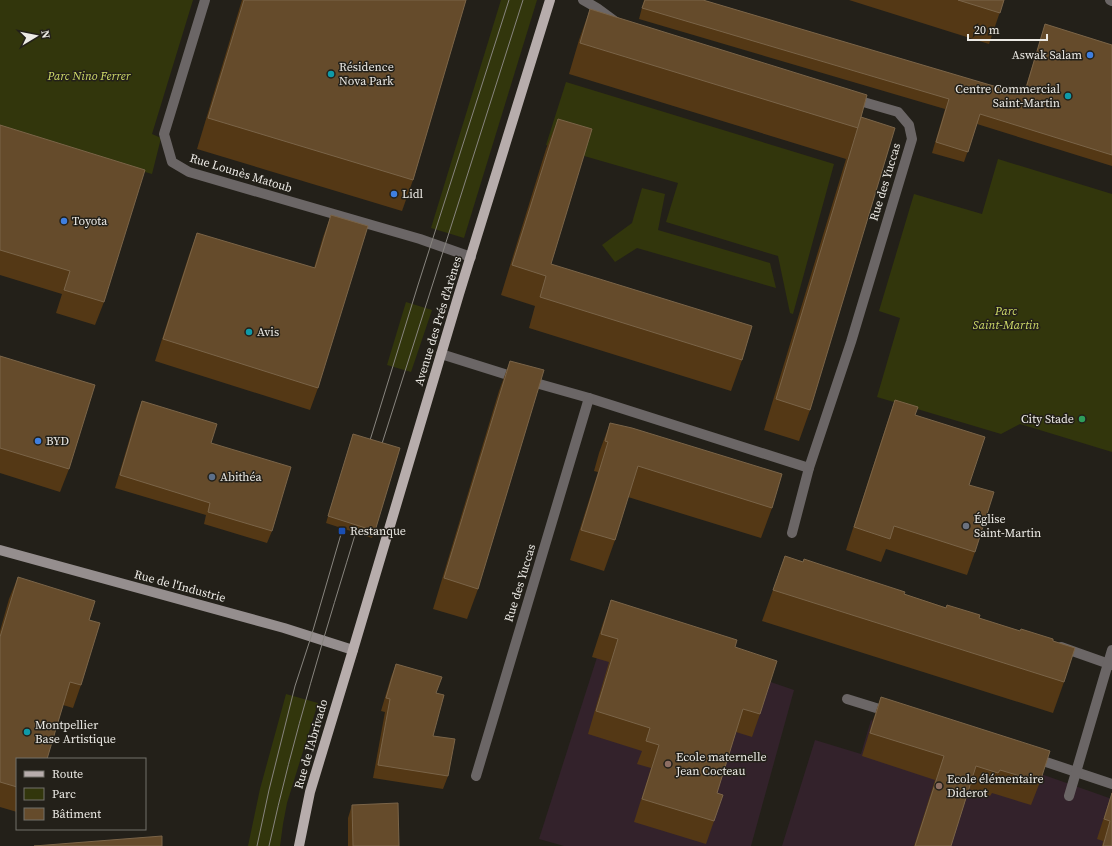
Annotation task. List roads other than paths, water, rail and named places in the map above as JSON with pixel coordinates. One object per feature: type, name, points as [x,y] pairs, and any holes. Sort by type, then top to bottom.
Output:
[{"type":"main road","name":"Avenue des Prés d'Arènes","points":[[353,650],[441,354],[550,0]]},
{"type":"main road","name":"Rue de l'Abrivado","points":[[299,846],[310,792],[353,650]]},
{"type":"street","name":"Rue Lounès Matoub","points":[[205,0],[164,134],[172,162],[189,172],[420,239],[471,257]]},
{"type":"street","points":[[583,0],[597,8],[621,26]]},
{"type":"street","name":"Rue des Yuccas","points":[[792,533],[809,468],[851,342],[912,139],[909,125],[898,112],[845,96]]},
{"type":"street","points":[[441,354],[589,398],[809,468]]},
{"type":"street","name":"Rue des Yuccas","points":[[476,776],[589,398]]},
{"type":"street","name":"Rue de l'Industrie","points":[[0,550],[284,628],[353,650]]},
{"type":"street","points":[[1052,644],[1110,664]]},
{"type":"street","points":[[1069,796],[1110,664],[1112,650]]},
{"type":"street","points":[[847,699],[898,715]]},
{"type":"street","points":[[1024,755],[1112,784]]},
{"type":"tram line","points":[[367,450],[509,0]]},
{"type":"tram line","points":[[379,453],[523,0]]},
{"type":"tram line","points":[[257,846],[269,790],[295,686],[346,517]]},
{"type":"tram line","points":[[269,846],[299,724],[359,522]]},
{"type":"place","name":"Aswak Salam","points":[[1090,55]]},
{"type":"place","name":"Résidence Nova Park","points":[[331,74]]},
{"type":"place","name":"Centre Commercial Saint-Martin","points":[[1068,96]]},
{"type":"place","name":"Lidl","points":[[394,194]]},
{"type":"place","name":"Toyota","points":[[64,221]]},
{"type":"place","name":"Avis","points":[[249,332]]},
{"type":"place","name":"City Stade","points":[[1082,419]]},
{"type":"place","name":"BYD","points":[[38,441]]},
{"type":"place","name":"Abithéa","points":[[212,477]]},
{"type":"place","name":"Église Saint-Martin","points":[[966,526]]},
{"type":"place","name":"Restanque","points":[[342,531]]},
{"type":"place","name":"Montpellier Base Artistique","points":[[27,732]]},
{"type":"place","name":"Ecole maternelle Jean Cocteau","points":[[668,764]]},
{"type":"place","name":"Ecole élémentaire Diderot","points":[[939,786]]},
{"type":"park label","name":"Parc Nino Ferrer","points":[[89,76]]},
{"type":"park label","name":"Parc Saint-Martin","points":[[1006,318]]}]
